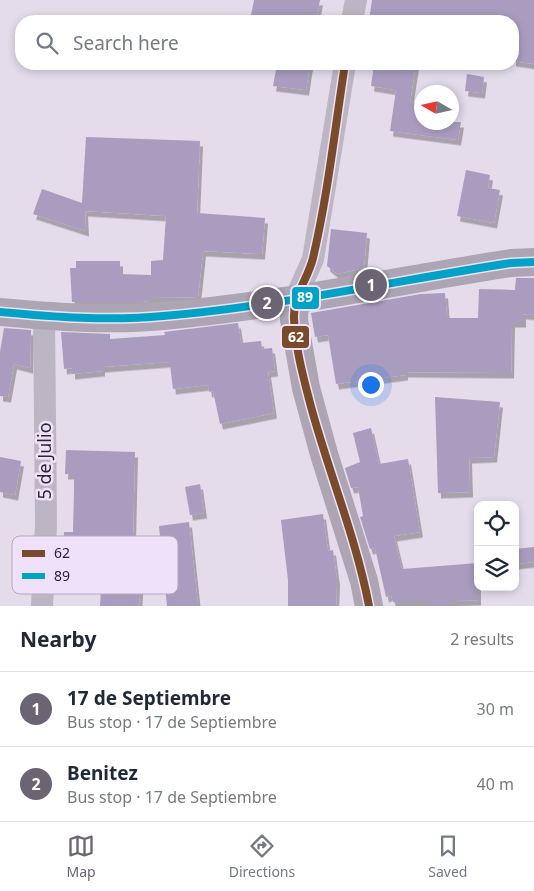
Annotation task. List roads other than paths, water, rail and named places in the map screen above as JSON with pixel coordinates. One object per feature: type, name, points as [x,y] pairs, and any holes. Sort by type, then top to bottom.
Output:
[{"type":"street","points":[[353,15],[356,0]]},
{"type":"street","points":[[345,70],[313,259],[295,300],[294,320],[306,388],[324,454],[364,581],[369,606]]},
{"type":"street","points":[[0,312],[100,318],[162,316],[295,300],[511,263],[534,262]]},
{"type":"street","name":"5 de Julio","points":[[44,316],[45,536]]},
{"type":"place","name":"17 de Septiembre","points":[[371,285]]},
{"type":"place","name":"Benitez","points":[[267,303]]}]
